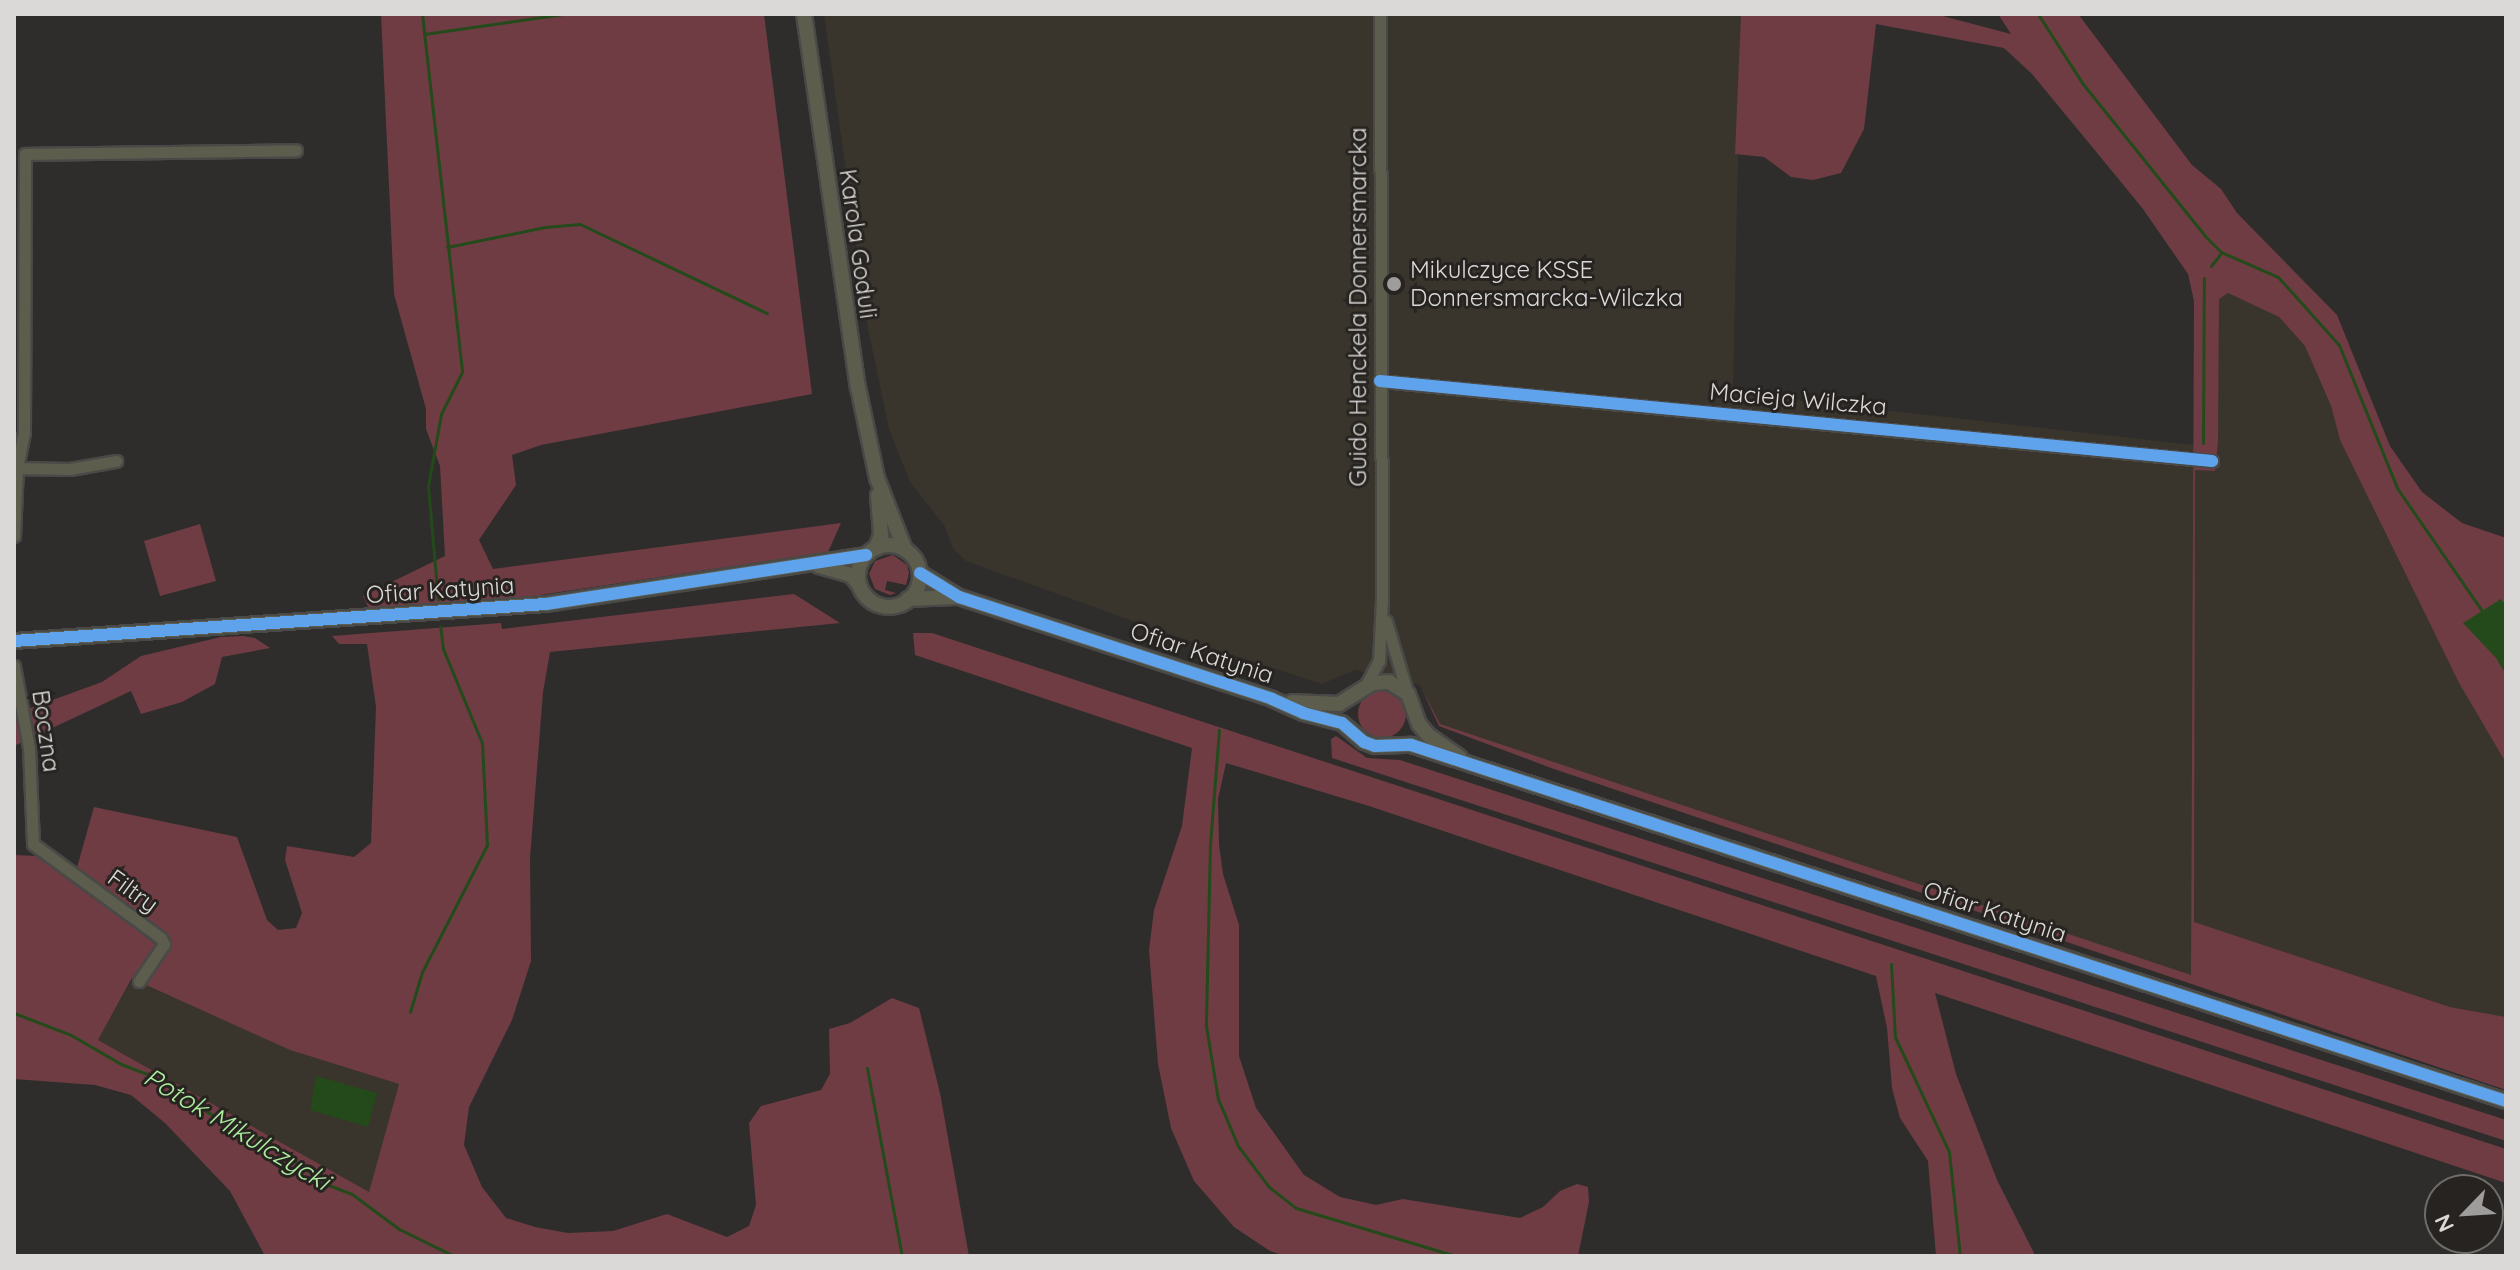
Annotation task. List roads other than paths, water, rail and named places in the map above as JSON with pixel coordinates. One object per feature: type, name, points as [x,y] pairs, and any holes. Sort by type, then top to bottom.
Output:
[{"type":"street","name":"Karola Goduli","points":[[804,14],[850,344],[877,478],[881,535],[871,551]]},
{"type":"street","name":"Guido Henckela Donnersmarcka","points":[[1360,690],[1379,661],[1382,600],[1380,14]]},
{"type":"street","points":[[14,536],[15,468],[24,433],[25,154],[296,150]]},
{"type":"street","name":"Macieja Wilczka","points":[[1380,381],[2212,461]]},
{"type":"street","points":[[15,468],[70,469],[116,461]]},
{"type":"street","name":"Karola Goduli","points":[[877,478],[905,550]]},
{"type":"street","points":[[891,545],[905,550],[920,573],[918,585],[908,599],[885,606],[870,600],[860,586],[859,568],[871,551],[891,545]]},
{"type":"street","name":"Ofiar Katynia","points":[[14,641],[546,604],[816,565],[871,551]]},
{"type":"street","name":"Ofiar Katynia","points":[[816,565],[851,575],[860,586]]},
{"type":"street","name":"Ofiar Katynia","points":[[920,573],[959,597],[1272,699],[1303,713],[1342,723],[1375,746],[1411,745],[1470,763],[2506,1101]]},
{"type":"street","name":"Ofiar Katynia","points":[[908,599],[959,597]]},
{"type":"street","name":"Guido Henckela Donnersmarcka","points":[[1382,600],[1399,675],[1408,694]]},
{"type":"street","name":"Boczna","points":[[14,666],[29,748],[32,839],[37,849]]},
{"type":"street","name":"Ofiar Katynia","points":[[1272,699],[1327,706],[1360,690],[1389,682],[1408,694],[1415,715],[1428,735],[1470,763]]},
{"type":"street","points":[[1356,734],[1349,714],[1360,690]]},
{"type":"street","points":[[1394,745],[1407,735],[1415,715]]},
{"type":"street","name":"Filtry","points":[[37,849],[161,938],[164,944],[139,981]]},
{"type":"waterway","points":[[422,14],[462,372],[441,414],[428,486],[438,600]]},
{"type":"waterway","points":[[424,34],[562,14]]},
{"type":"waterway","points":[[2038,14],[2083,84],[2205,236],[2221,252],[2278,277],[2339,345],[2397,488],[2483,612]]},
{"type":"waterway","points":[[447,247],[545,227],[580,224],[767,313]]},
{"type":"waterway","points":[[2211,266],[2221,253]]},
{"type":"waterway","points":[[2203,443],[2204,278]]},
{"type":"waterway","points":[[410,1012],[422,972],[487,845],[482,743],[443,649],[440,626]]},
{"type":"waterway","points":[[1219,730],[1210,844],[1206,1026],[1218,1099],[1238,1146],[1269,1187],[1296,1208],[1456,1256]]},
{"type":"waterway","points":[[1891,964],[1895,1037],[1949,1152],[1960,1256]]},
{"type":"waterway","name":"Potok Mikulczycki","points":[[14,1013],[71,1035],[121,1064],[152,1076],[209,1113],[271,1144],[326,1184],[352,1194],[399,1229],[454,1256]]},
{"type":"waterway","points":[[867,1068],[902,1256]]},
{"type":"place","name":"Mikulczyce KSSE Donnersmarcka-Wilczka","points":[[1394,284]]}]
